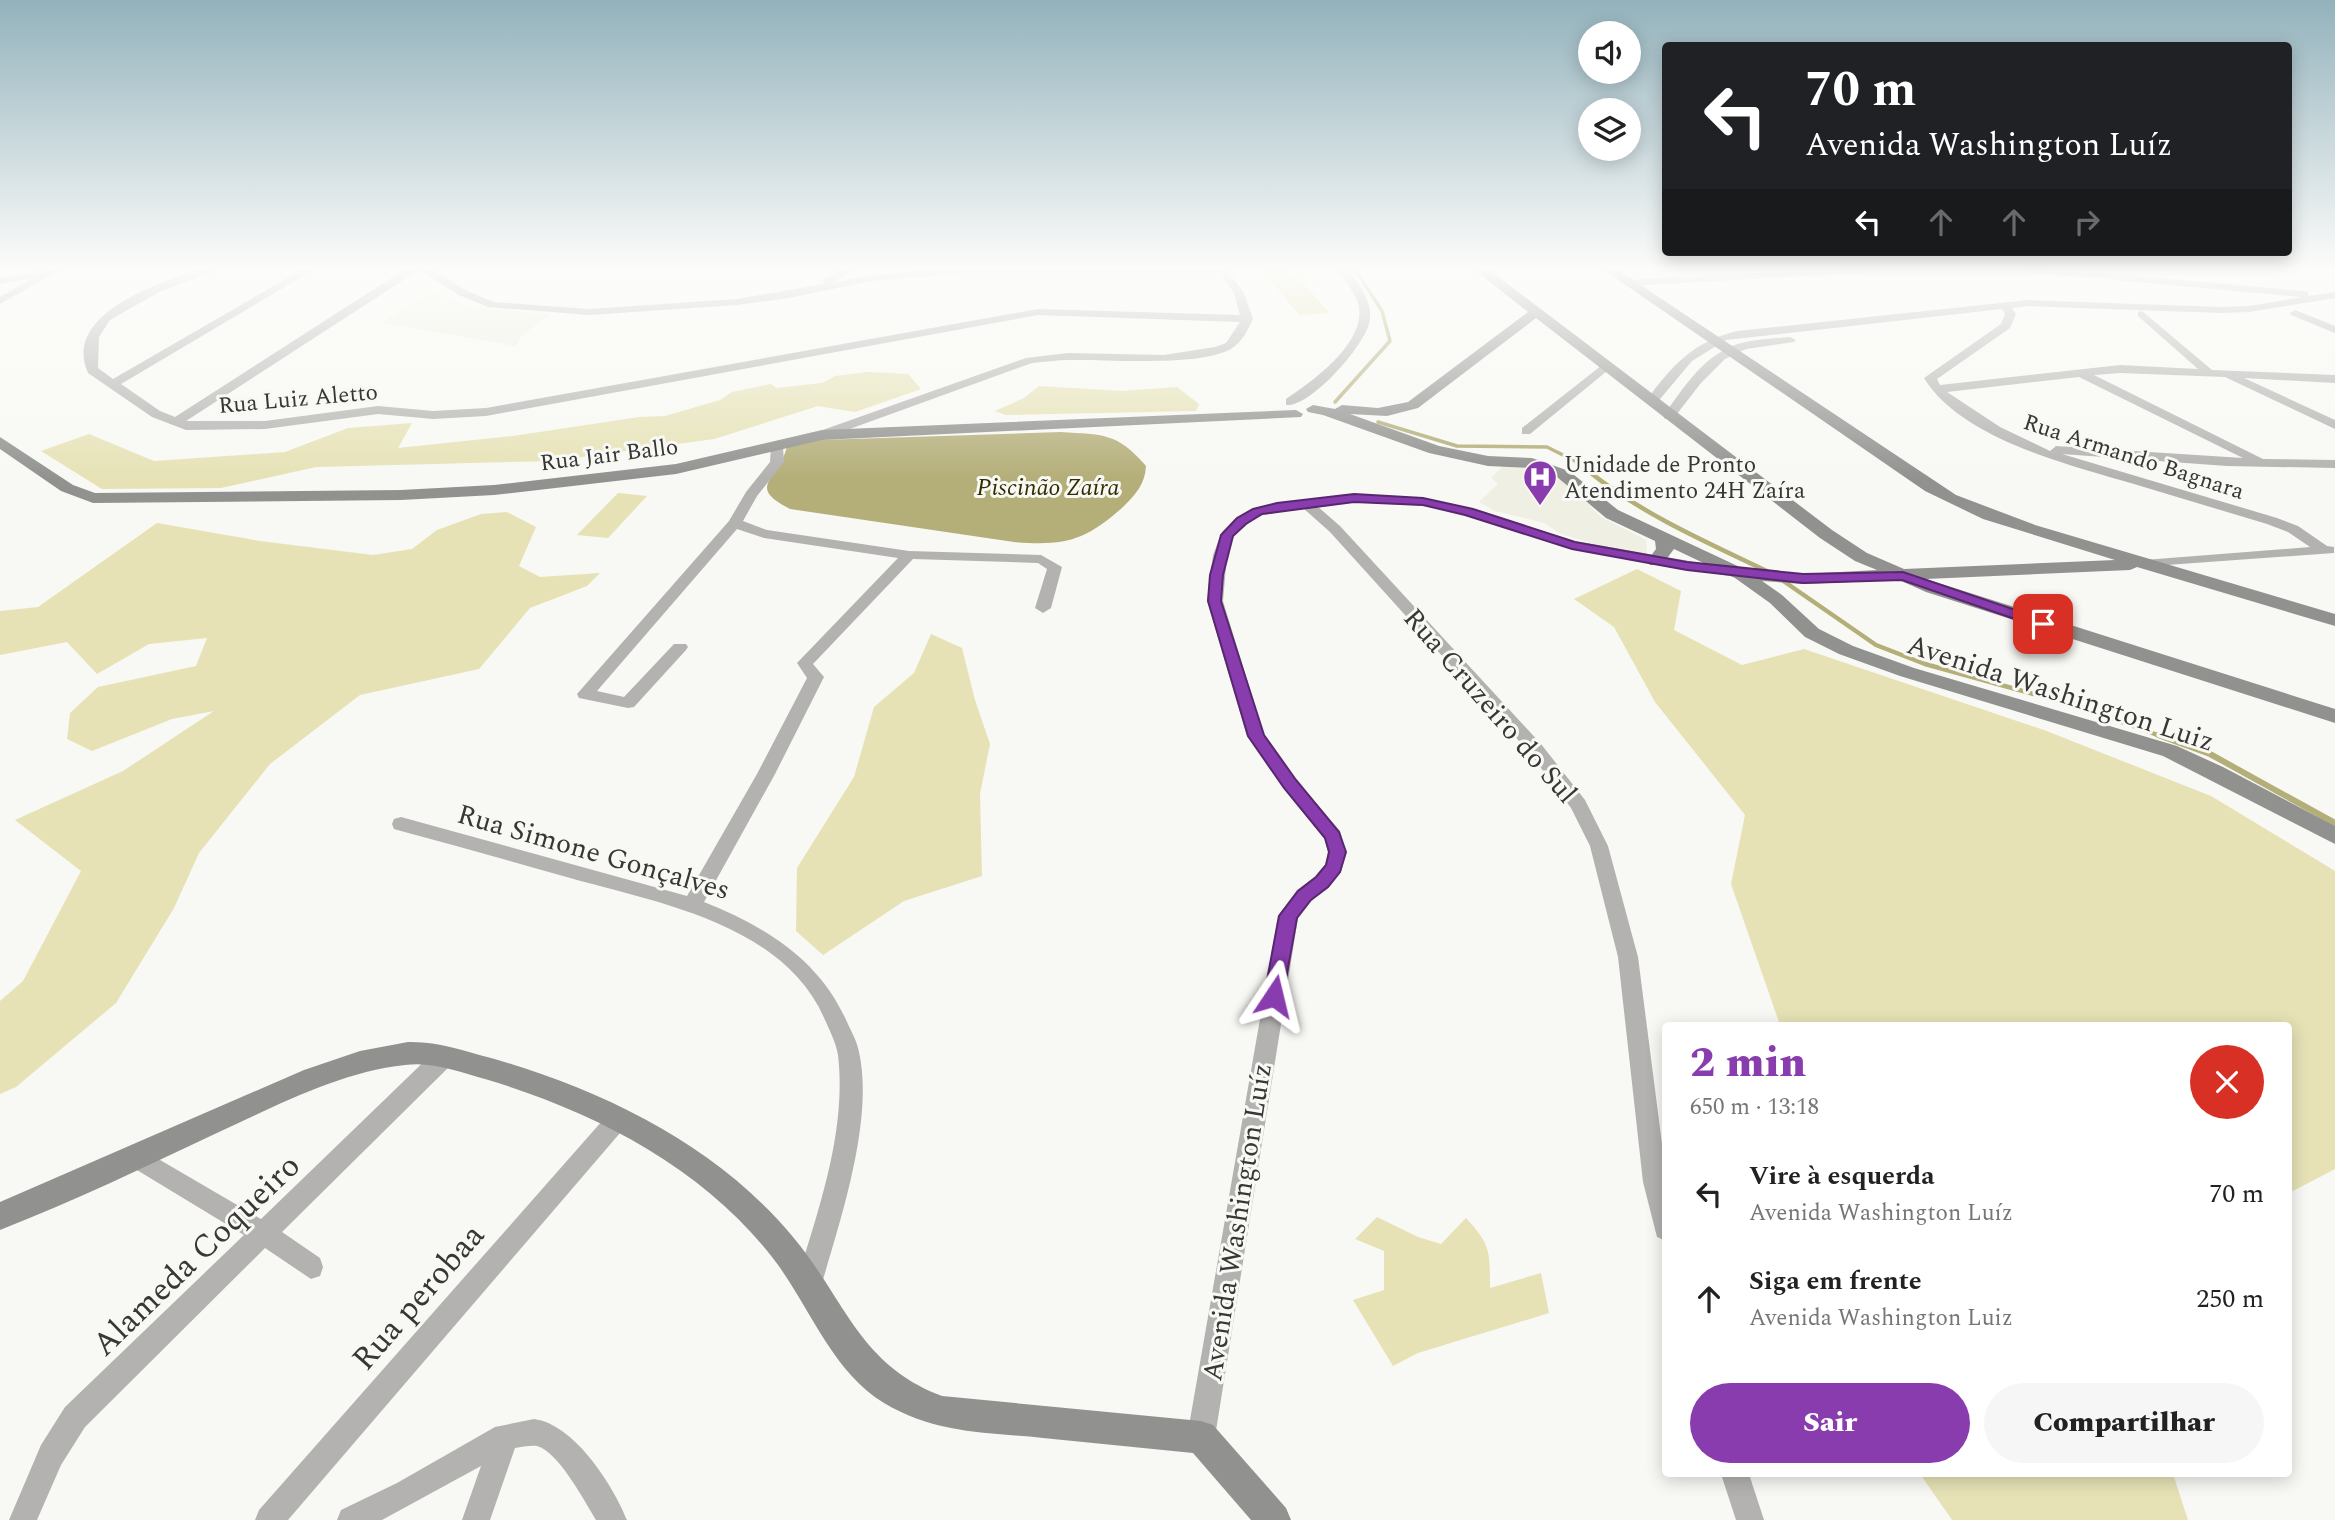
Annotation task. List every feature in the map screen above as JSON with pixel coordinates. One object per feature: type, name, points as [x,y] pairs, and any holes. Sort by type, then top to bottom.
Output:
[{"type":"main road","points":[[1302,407],[1383,413],[1402,411],[1503,337]]},
{"type":"main road","points":[[1566,337],[1842,545],[1903,576],[1964,598],[2335,716]]},
{"type":"main road","points":[[1708,337],[1958,504],[2048,535],[2335,620]]},
{"type":"main road","points":[[1302,407],[1335,415],[1435,450],[1488,461],[1532,463],[1550,469],[1563,474],[1612,514],[1741,574]]},
{"type":"main road","name":"Rua Jair Ballo","points":[[0,442],[67,488],[93,498],[401,495],[494,490],[676,469],[822,435],[1237,417],[1302,407]]},
{"type":"main road","points":[[2048,535],[2108,566]]},
{"type":"main road","points":[[2048,535],[2061,547],[2066,568]]},
{"type":"main road","points":[[1656,561],[1665,549],[1664,540]]},
{"type":"main road","points":[[2188,561],[2219,586]]},
{"type":"main road","name":"Avenida Washington Luiz","points":[[1741,574],[1803,579],[2144,564]]},
{"type":"main road","name":"Avenida Washington Luiz","points":[[1741,574],[1776,599],[1812,633],[1846,650],[1906,672],[2170,751],[2216,772],[2335,836]]},
{"type":"main road","points":[[0,1216],[282,1091],[352,1066],[410,1053],[444,1057],[530,1079],[618,1119],[680,1153],[715,1178],[772,1233],[852,1349],[875,1377],[907,1398],[942,1412],[1201,1437],[1274,1520]]},
{"type":"street","name":"Rua Luiz Aletto","points":[[93,337],[90,363],[92,370],[111,385],[175,423],[224,427],[378,410],[433,415],[486,412],[900,337]]},
{"type":"street","points":[[111,385],[193,337]]},
{"type":"street","points":[[175,423],[309,337]]},
{"type":"street","points":[[822,435],[1030,360],[1059,356],[1164,358],[1218,350],[1230,345],[1237,337]]},
{"type":"street","points":[[1302,407],[1313,388],[1357,337]]},
{"type":"street","points":[[1651,402],[1694,351],[1712,340],[1725,337]]},
{"type":"street","points":[[1669,416],[1712,365],[1728,352],[1752,345],[1810,337]]},
{"type":"street","points":[[1937,389],[1930,378],[1934,373],[1989,337]]},
{"type":"street","points":[[2170,337],[2215,373],[2335,425]]},
{"type":"street","points":[[1526,431],[1606,367]]},
{"type":"street","name":"Rua Armando Bagnara","points":[[1937,389],[2120,369],[2335,379]]},
{"type":"street","points":[[2078,372],[2265,464]]},
{"type":"street","points":[[1302,407],[1313,388]]},
{"type":"street","name":"Rua Armando Bagnara","points":[[1937,389],[2001,434],[2038,451],[2272,521],[2293,529],[2330,550]]},
{"type":"street","points":[[680,647],[628,703],[585,694],[735,523],[751,495],[777,462],[777,447]]},
{"type":"street","points":[[2038,451],[2265,464],[2335,464]]},
{"type":"street","points":[[2088,467],[2093,460],[2104,454]]},
{"type":"street","name":"Avenida Washington Luiz","points":[[1306,504],[1354,498],[1423,502],[1469,512],[1572,545],[1741,574]]},
{"type":"street","name":"Rua Cruzeiro do Sul","points":[[1306,504],[1335,529],[1535,748],[1579,805],[1602,856],[1628,957],[1655,1182],[1662,1212]]},
{"type":"street","name":"Avenida Washington Luíz","points":[[1201,1437],[1288,916],[1304,895],[1322,882],[1334,867],[1337,852],[1333,836],[1290,784],[1256,736],[1214,601],[1216,575],[1227,535],[1241,521],[1268,509],[1306,504]]},
{"type":"street","points":[[735,523],[764,534],[909,555],[1020,558],[1048,562],[1055,567],[1043,608]]},
{"type":"street","points":[[2144,564],[2330,550]]},
{"type":"street","points":[[692,905],[766,774],[816,677],[808,671],[805,663],[909,555]]},
{"type":"street","name":"Rua Simone Gonçalves","points":[[401,824],[692,905],[737,922],[771,943],[802,969],[833,1009],[849,1056],[848,1109],[841,1166],[809,1283]]},
{"type":"street","name":"Alameda Coqueiro","points":[[23,1520],[51,1455],[75,1417],[444,1057]]},
{"type":"street","name":"Rua perobaa","points":[[269,1520],[618,1119]]},
{"type":"street","points":[[135,1157],[265,1234],[312,1267]]},
{"type":"street","points":[[351,1520],[407,1493],[505,1437],[522,1433],[544,1434],[562,1447],[613,1520]]},
{"type":"street","points":[[476,1520],[505,1437]]},
{"type":"street","points":[[1736,1477],[1750,1520]]},
{"type":"shaded area","points":[[463,337],[521,337],[516,346]]},
{"type":"shaded area","points":[[868,372],[908,374],[921,389],[855,412],[818,406],[714,439],[552,461],[316,467],[221,488],[102,489],[41,451],[89,434],[154,461],[285,452],[348,428],[412,423],[398,448],[513,436],[639,417],[665,416],[720,400],[732,392],[771,384],[776,388],[822,383],[835,376]]},
{"type":"shaded area","points":[[1039,386],[1121,391],[1177,387],[1199,404],[1196,411],[1006,415],[995,411],[1024,398]]},
{"type":"shaded area","name":"Unidade de Pronto Atendimento 24H Zaíra","points":[[1504,465],[1538,470],[1562,479],[1601,517],[1646,540],[1647,556],[1620,552],[1561,534],[1544,523],[1495,511],[1479,502],[1498,484],[1491,478]]},
{"type":"shaded area","points":[[618,493],[647,496],[608,538],[577,535]]},
{"type":"shaded area","points":[[507,512],[536,527],[519,566],[540,577],[600,573],[587,586],[530,608],[479,669],[360,695],[270,764],[199,853],[174,908],[116,1003],[16,1087],[0,1094],[0,1001],[23,981],[81,871],[15,820],[123,771],[214,711],[172,719],[92,751],[67,739],[70,713],[98,687],[196,666],[207,638],[149,644],[97,674],[67,642],[0,655],[0,611],[38,607],[157,523],[260,541],[373,555],[412,549],[437,530],[481,514]]},
{"type":"shaded area","points":[[1637,569],[1681,591],[1674,630],[1742,665],[1804,649],[2044,730],[2211,796],[2335,871],[2335,1169],[2292,1191],[2292,1022],[1779,1022],[1731,884],[1745,815],[1655,702],[1614,627],[1574,599]]},
{"type":"shaded area","points":[[931,634],[962,648],[990,744],[980,794],[982,876],[904,901],[823,955],[796,931],[797,868],[854,777],[874,707],[914,673]]},
{"type":"shaded area","points":[[1377,1217],[1418,1237],[1441,1244],[1466,1218],[1485,1243],[1490,1266],[1490,1288],[1541,1273],[1549,1313],[1418,1353],[1393,1366],[1353,1300],[1384,1290],[1384,1251],[1355,1239]]},
{"type":"shaded area","points":[[1922,1477],[2174,1477],[2188,1520],[1952,1520]]},
{"type":"water","name":"Piscinão Zaíra","points":[[1061,432],[1108,437],[1126,447],[1146,466],[1139,488],[1123,507],[1085,534],[1061,542],[1014,542],[790,509],[770,495],[767,489],[768,482],[787,447],[820,440]]},
{"type":"waterway","points":[[1335,402],[1390,341],[1389,337]]},
{"type":"waterway","points":[[1378,422],[1457,446],[1547,447],[1575,461],[1589,472]]},
{"type":"waterway","points":[[1587,470],[1653,514],[1771,573]]},
{"type":"waterway","points":[[1782,580],[1876,645],[1925,664],[2081,707],[2163,737]]},
{"type":"waterway","points":[[2158,735],[2210,754],[2335,823]]},
{"type":"place","name":"Unidade de Pronto Atendimento 24H Zaíra","points":[[1540,507]]},
{"type":"route","points":[[1274,996],[1288,916],[1304,895],[1322,882],[1334,867],[1337,852],[1333,836],[1290,784],[1256,736],[1214,601],[1216,575],[1227,535],[1241,521],[1258,512],[1277,507],[1354,498],[1423,502],[1469,512],[1572,545],[1687,566],[1803,579],[1903,576],[2043,624]]}]
